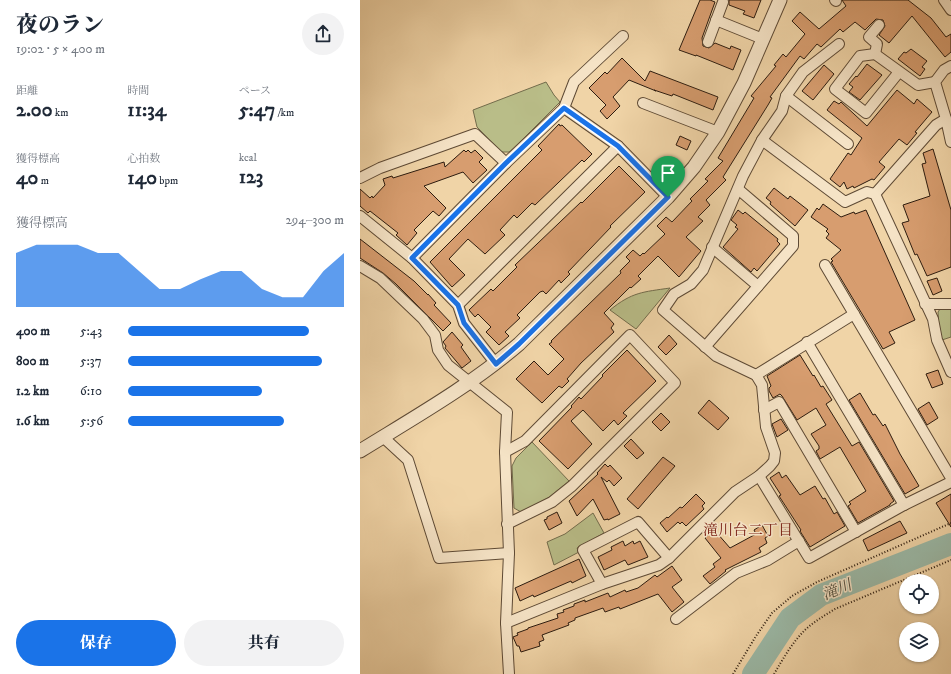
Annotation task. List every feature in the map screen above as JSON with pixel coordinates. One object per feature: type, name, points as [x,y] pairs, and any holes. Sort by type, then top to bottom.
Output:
[{"type":"street","points":[[360,451],[470,383],[496,364],[519,344],[668,197],[694,167],[718,132],[744,84],[780,0]]},
{"type":"street","points":[[944,0],[951,10]]},
{"type":"street","points":[[708,42],[723,2]]},
{"type":"street","points":[[716,20],[763,39]]},
{"type":"street","points":[[875,54],[877,44],[869,37],[879,25]]},
{"type":"street","points":[[412,258],[506,163],[564,108],[574,82],[623,36]]},
{"type":"street","points":[[506,623],[602,584],[659,565],[669,558],[735,492],[758,476],[774,461],[775,453],[766,427],[762,384],[756,375],[716,356],[663,310],[674,294],[691,284],[703,270],[743,176],[762,140],[782,111],[786,96],[803,72],[839,44]]},
{"type":"street","points":[[899,72],[866,114],[835,89],[860,56],[875,54],[918,85],[935,82],[944,70],[951,66]]},
{"type":"street","points":[[935,82],[946,118],[951,142]]},
{"type":"street","points":[[786,96],[848,144]]},
{"type":"street","points":[[643,103],[718,132]]},
{"type":"street","points":[[564,108],[618,146],[668,197]]},
{"type":"street","points":[[875,194],[936,125],[946,118]]},
{"type":"street","points":[[360,178],[380,168],[475,134],[506,163]]},
{"type":"street","points":[[762,140],[845,202],[867,192],[875,194]]},
{"type":"street","points":[[458,305],[618,146]]},
{"type":"street","points":[[705,347],[793,246],[793,236],[738,189]]},
{"type":"street","points":[[875,194],[933,319],[937,340],[951,372]]},
{"type":"street","points":[[360,216],[412,258],[458,305],[464,323],[496,364]]},
{"type":"street","points":[[712,247],[758,286]]},
{"type":"street","points":[[825,265],[951,478]]},
{"type":"street","points":[[360,266],[380,278],[422,319],[435,335],[438,350],[448,365],[507,412],[505,452],[509,553],[506,623],[509,674]]},
{"type":"street","points":[[925,304],[951,304]]},
{"type":"street","points":[[756,375],[854,314]]},
{"type":"street","points":[[505,452],[525,441],[630,335],[675,383],[572,486],[552,502],[507,524]]},
{"type":"street","points":[[807,342],[904,505]]},
{"type":"street","points":[[764,410],[779,402],[856,532]]},
{"type":"street","points":[[383,437],[408,460],[439,558],[509,553]]},
{"type":"street","points":[[758,476],[809,558],[904,505],[951,482]]},
{"type":"street","points":[[602,584],[583,550],[638,522],[669,558]]},
{"type":"street","points":[[676,619],[736,573],[768,560],[799,541]]},
{"type":"path","points":[[734,674],[756,636],[772,613],[792,596],[817,582],[951,524]]},
{"type":"path","points":[[774,674],[792,646],[804,631],[820,618],[835,609],[951,560]]},
{"type":"green space","points":[[546,82],[560,102],[510,152],[501,152],[477,127],[473,110]]},
{"type":"green space","points":[[670,288],[636,329],[610,310],[632,296]]},
{"type":"green space","points":[[940,309],[951,309],[951,337],[942,340],[939,329],[938,312]]},
{"type":"green space","points":[[532,442],[569,481],[548,498],[521,512],[514,508],[512,466],[516,458]]},
{"type":"green space","points":[[593,513],[604,533],[577,548],[579,552],[554,565],[547,542],[565,534]]},
{"type":"building","points":[[700,0],[710,0],[715,2],[702,38],[703,46],[709,48],[715,43],[730,49],[731,46],[741,50],[733,70],[696,55],[679,50]]},
{"type":"building","points":[[729,0],[761,0],[754,18],[743,14],[745,11],[729,5]]},
{"type":"building","points":[[842,0],[908,0],[931,18],[946,37],[951,34],[951,52],[945,57],[912,16],[889,43],[879,35],[885,26],[883,20],[876,19],[865,30],[855,22],[843,32],[840,29],[821,47],[817,44],[804,59],[800,56],[770,97],[772,98],[768,105],[723,177],[726,180],[706,200],[710,205],[698,217],[703,221],[686,237],[701,251],[679,277],[658,256],[638,276],[641,279],[631,288],[630,287],[604,313],[614,324],[611,328],[614,332],[581,363],[567,379],[569,381],[562,388],[559,386],[542,403],[516,379],[534,361],[548,375],[564,359],[549,344],[552,342],[551,341],[621,273],[620,271],[630,261],[626,257],[633,250],[640,256],[643,253],[644,254],[665,234],[657,226],[666,217],[672,222],[692,201],[690,199],[708,181],[705,179],[723,161],[718,158],[754,98],[751,96],[776,66],[774,65],[783,54],[786,57],[805,34],[792,21],[800,12],[819,29],[846,6]]},
{"type":"building","points":[[911,49],[927,61],[922,67],[925,69],[920,76],[898,59],[904,52],[906,53]]},
{"type":"building","points":[[622,58],[645,81],[650,71],[718,97],[713,110],[673,94],[672,96],[654,90],[656,91],[629,80],[613,97],[620,106],[607,119],[600,111],[606,105],[589,88],[605,72],[607,74]]},
{"type":"building","points":[[867,64],[882,75],[860,100],[849,92],[853,87],[849,84],[856,76],[857,77]]},
{"type":"building","points":[[824,65],[834,74],[813,100],[802,91]]},
{"type":"building","points":[[897,90],[914,104],[917,99],[932,112],[915,132],[917,133],[907,145],[899,139],[879,162],[885,167],[874,180],[872,179],[854,188],[853,186],[847,189],[844,182],[840,187],[830,179],[848,153],[851,155],[862,138],[827,110],[834,101],[839,104],[841,102],[867,126]]},
{"type":"building","points":[[559,124],[560,126],[562,125],[592,154],[584,162],[582,160],[535,205],[532,203],[517,218],[514,215],[500,230],[505,235],[485,254],[468,239],[449,259],[465,275],[452,287],[430,262],[542,150],[538,146]]},
{"type":"building","points":[[680,136],[691,141],[687,150],[676,145]]},
{"type":"building","points":[[933,149],[951,210],[951,267],[927,276],[917,254],[915,255],[902,223],[909,221],[903,205],[930,196],[922,164],[926,163],[923,153]]},
{"type":"building","points":[[464,150],[466,152],[468,150],[471,153],[475,150],[483,158],[479,162],[487,170],[473,183],[463,172],[424,186],[446,208],[439,216],[433,211],[414,230],[417,233],[407,245],[396,235],[398,233],[370,211],[368,213],[360,206],[360,189],[370,198],[372,196],[373,198],[385,185],[383,179],[392,176],[393,178],[444,162],[445,167]]},
{"type":"building","points":[[619,166],[645,192],[610,226],[611,227],[568,272],[570,274],[561,283],[559,280],[546,294],[543,291],[540,292],[517,315],[520,318],[505,332],[509,336],[499,345],[486,332],[491,327],[478,314],[475,317],[469,310],[491,289],[493,291],[517,267],[515,265],[581,202],[582,203]]},
{"type":"building","points":[[774,188],[788,199],[790,196],[808,210],[795,226],[770,204],[771,202],[766,198]]},
{"type":"building","points":[[823,204],[841,217],[854,212],[855,214],[866,210],[915,320],[889,332],[895,343],[883,349],[831,262],[833,261],[831,259],[841,250],[826,238],[829,234],[826,231],[828,229],[811,217],[817,208],[819,210]]},
{"type":"building","points":[[738,210],[743,214],[745,212],[778,239],[777,241],[780,244],[757,271],[754,268],[751,272],[723,247],[738,229],[735,227],[737,225],[731,220]]},
{"type":"building","points":[[360,239],[414,281],[428,294],[436,303],[434,305],[451,323],[443,331],[396,284],[383,273],[360,258]]},
{"type":"building","points":[[937,278],[942,291],[933,295],[927,281]]},
{"type":"building","points":[[452,332],[463,345],[461,347],[471,361],[462,368],[445,348],[446,346],[443,342]]},
{"type":"building","points":[[669,335],[677,344],[666,355],[658,347]]},
{"type":"building","points":[[627,350],[656,381],[623,413],[627,416],[618,425],[614,420],[603,431],[583,410],[571,421],[592,444],[568,469],[539,441],[572,407],[571,406],[579,397],[581,399]]},
{"type":"building","points":[[800,355],[813,376],[814,375],[821,387],[823,386],[832,400],[826,404],[852,446],[859,442],[894,501],[890,505],[858,523],[848,506],[851,504],[849,502],[866,491],[840,447],[820,459],[816,451],[819,449],[819,446],[811,434],[826,425],[816,408],[797,420],[782,396],[780,394],[773,398],[769,391],[771,386],[767,376]]},
{"type":"building","points":[[938,370],[943,384],[932,388],[926,374]]},
{"type":"building","points":[[860,393],[873,415],[875,414],[883,426],[885,424],[900,454],[919,486],[905,494],[849,400]]},
{"type":"building","points":[[709,400],[729,418],[718,430],[698,413]]},
{"type":"building","points":[[929,402],[938,418],[927,425],[918,409]]},
{"type":"building","points":[[661,413],[670,422],[661,431],[652,422]]},
{"type":"building","points":[[781,419],[788,430],[777,437],[772,424]]},
{"type":"building","points":[[631,439],[644,453],[637,459],[624,446]]},
{"type":"building","points":[[663,457],[675,466],[638,509],[627,499]]},
{"type":"building","points":[[605,464],[608,467],[610,465],[622,478],[614,486],[609,480],[607,482],[601,477],[620,514],[608,520],[604,520],[593,499],[577,516],[569,501],[598,474],[597,473]]},
{"type":"building","points":[[779,472],[782,478],[786,475],[800,495],[815,486],[823,499],[825,498],[834,514],[837,512],[845,526],[810,547],[779,496],[781,495],[770,478]]},
{"type":"building","points":[[696,494],[705,503],[702,506],[704,509],[686,526],[682,522],[680,524],[678,522],[667,532],[660,523],[680,507],[682,508]]},
{"type":"building","points":[[951,494],[951,527],[936,503]]},
{"type":"building","points":[[557,512],[562,523],[549,530],[544,520]]},
{"type":"building","points":[[900,521],[907,533],[868,551],[863,540]]},
{"type":"building","points":[[762,525],[768,536],[765,538],[767,543],[759,548],[761,552],[725,570],[726,571],[710,584],[703,576],[715,567],[713,564],[721,558],[705,538],[712,531],[715,535],[717,533],[730,548],[756,534],[754,530]]},
{"type":"building","points":[[623,541],[625,546],[633,541],[634,544],[640,541],[648,557],[628,565],[625,560],[604,570],[598,557],[612,550],[611,547]]},
{"type":"building","points":[[579,559],[586,576],[572,583],[571,581],[534,597],[533,595],[520,601],[515,588]]},
{"type":"building","points":[[672,566],[682,580],[672,587],[684,602],[672,612],[658,594],[620,609],[619,607],[605,612],[603,608],[575,618],[575,620],[568,623],[569,625],[542,635],[544,640],[539,642],[540,646],[521,652],[519,646],[517,646],[513,637],[518,635],[517,633],[558,618],[557,614],[564,612],[563,610],[574,606],[574,604],[585,600],[585,602],[608,593],[610,597],[625,590],[626,592],[638,588],[655,575],[657,577]]},
{"type":"waterway","name":"滝川","points":[[753,674],[790,618],[821,595],[951,544]]},
{"type":"district","name":"滝川台二丁目","points":[[748,530]]},
{"type":"route","points":[[564,108],[618,146],[668,197],[519,344],[496,364],[464,323],[458,305],[412,258],[506,163],[564,108]]}]
